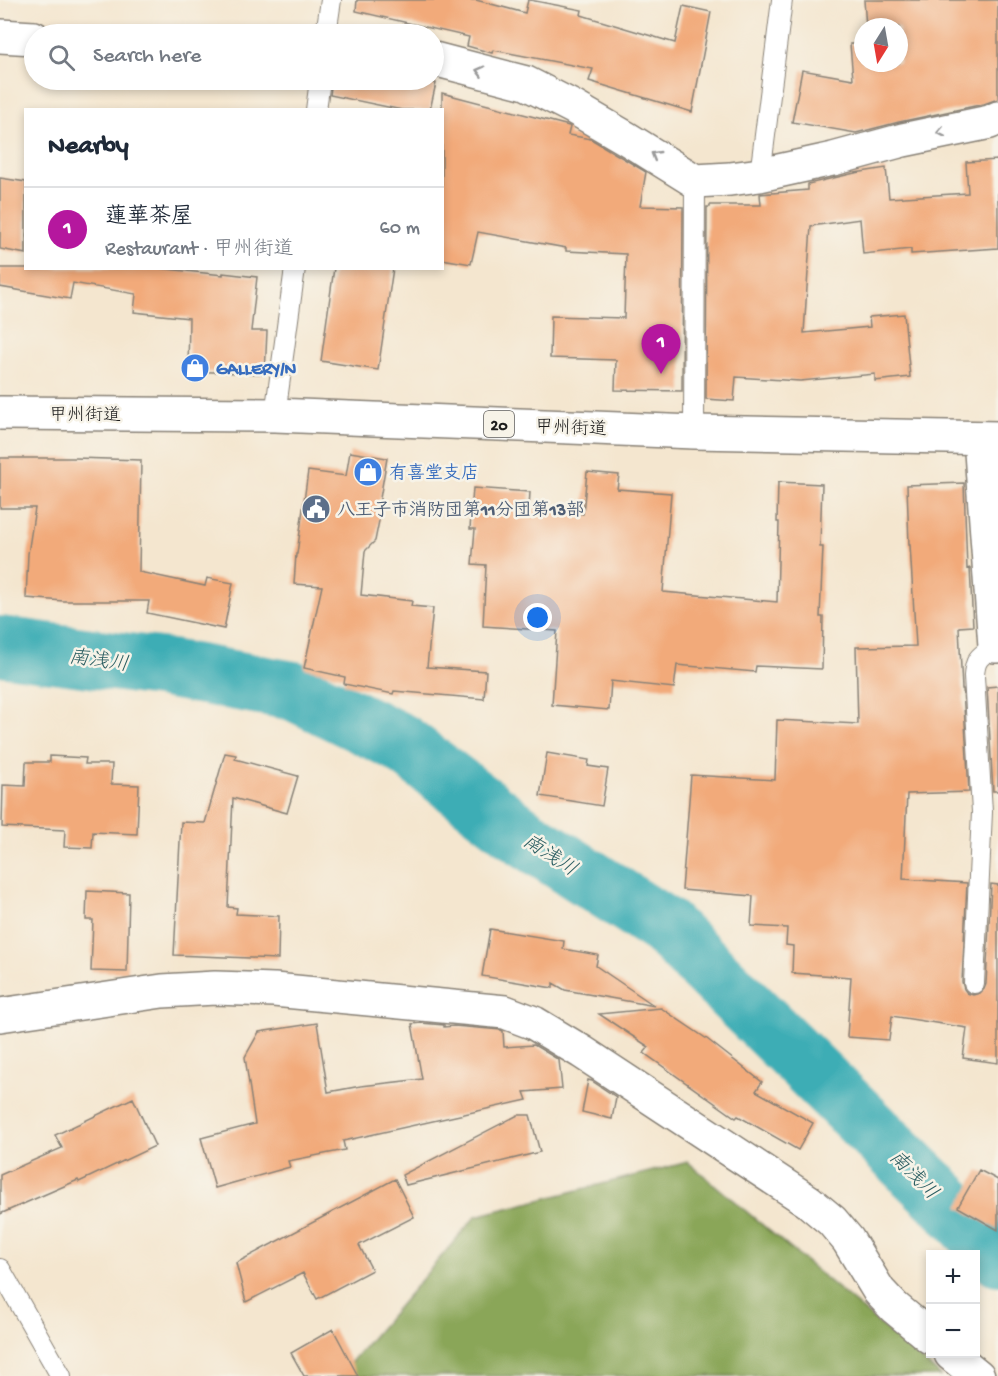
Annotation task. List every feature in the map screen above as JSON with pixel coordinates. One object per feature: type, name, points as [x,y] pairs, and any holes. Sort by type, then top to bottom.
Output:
[{"type":"main road","points":[[0,36],[24,37]]},
{"type":"main road","points":[[444,61],[526,83],[573,107],[695,181],[760,175],[833,159],[903,140],[990,122],[998,118]]},
{"type":"main road","name":"甲州街道","points":[[0,413],[275,415],[694,432],[989,438]]},
{"type":"main road","points":[[989,438],[997,646]]},
{"type":"main road","points":[[0,1014],[162,991],[215,988],[274,990],[505,1012],[534,1023],[582,1052],[808,1201],[832,1221],[848,1240],[879,1291],[926,1334]]},
{"type":"main road","points":[[957,1358],[978,1376]]},
{"type":"lane","points":[[327,24],[331,0]]},
{"type":"lane","points":[[760,175],[782,0]]},
{"type":"lane","points":[[316,108],[319,90]]},
{"type":"lane","points":[[694,432],[695,181]]},
{"type":"lane","points":[[275,415],[295,270]]},
{"type":"lane","points":[[974,984],[982,812],[974,665],[978,658],[997,646]]},
{"type":"lane","points":[[0,1269],[61,1376]]},
{"type":"green space","points":[[688,1162],[941,1376],[339,1376],[476,1216]]},
{"type":"building","points":[[357,0],[476,0],[525,13],[528,0],[530,0],[582,10],[581,15],[675,43],[683,6],[711,12],[692,112],[589,81],[593,69],[493,50],[492,53],[467,46],[469,37],[444,31],[444,24],[412,24],[356,11]]},
{"type":"building","points":[[864,0],[998,0],[998,99],[856,133],[792,122],[802,70],[853,79],[850,44],[854,44],[854,72],[908,72],[908,18],[865,18]]},
{"type":"building","points":[[331,90],[434,90],[430,108],[392,108],[330,95]]},
{"type":"building","points":[[442,93],[569,126],[568,135],[591,139],[646,172],[640,206],[683,207],[682,391],[615,390],[616,360],[550,358],[551,316],[624,318],[626,254],[566,251],[566,248],[478,232],[471,264],[444,259],[444,108],[442,108]]},
{"type":"building","points":[[998,160],[998,248],[911,254],[911,249],[863,254],[860,219],[811,226],[804,333],[870,327],[869,317],[904,314],[910,377],[875,381],[875,374],[800,381],[736,377],[734,401],[706,399],[707,207],[710,205],[761,205],[760,194],[808,190],[808,184],[886,168],[889,198],[968,193],[966,162]]},
{"type":"building","points":[[0,178],[24,182],[24,254],[0,249]]},
{"type":"building","points":[[0,268],[176,270],[257,277],[251,331],[267,331],[265,374],[188,371],[189,318],[134,312],[136,294],[73,283],[70,299],[0,287]]},
{"type":"building","points":[[334,270],[393,270],[378,370],[321,361]]},
{"type":"building","points":[[350,452],[387,458],[375,541],[365,551],[361,595],[412,601],[411,606],[433,608],[427,667],[486,671],[484,699],[394,691],[393,694],[344,684],[345,677],[304,668],[322,586],[294,584],[308,471],[346,476]]},
{"type":"building","points":[[0,458],[141,460],[139,572],[205,586],[207,578],[233,583],[224,629],[147,613],[149,601],[64,601],[26,598],[28,554],[35,508],[0,508]]},
{"type":"building","points":[[587,472],[619,475],[617,489],[671,493],[663,592],[777,602],[778,482],[822,484],[820,547],[823,547],[820,617],[823,617],[822,669],[756,666],[755,672],[677,665],[674,688],[611,681],[609,710],[552,705],[557,631],[483,626],[486,565],[472,564],[475,529],[470,529],[473,488],[530,492],[529,508],[583,514]]},
{"type":"building","points":[[964,483],[967,569],[970,568],[973,626],[959,627],[969,792],[907,794],[903,879],[967,883],[962,982],[967,993],[973,995],[980,993],[986,984],[991,884],[998,885],[998,1063],[963,1058],[967,1028],[892,1016],[889,1040],[847,1037],[851,977],[792,973],[793,946],[786,945],[787,928],[751,926],[753,896],[682,890],[691,775],[775,780],[777,720],[858,724],[856,647],[916,646],[907,485]]},
{"type":"building","points":[[998,686],[998,791],[993,791],[987,687]]},
{"type":"building","points":[[225,753],[236,755],[235,759],[298,776],[287,813],[233,798],[228,907],[237,908],[236,914],[279,916],[278,959],[174,955],[181,822],[205,823]]},
{"type":"building","points":[[547,753],[589,760],[588,766],[608,769],[602,806],[540,796]]},
{"type":"building","points":[[50,756],[86,758],[85,764],[112,764],[111,784],[139,785],[137,834],[93,832],[92,848],[64,847],[65,830],[2,827],[3,785],[25,786],[26,762],[50,762]]},
{"type":"building","points":[[87,891],[129,893],[127,972],[91,971],[93,920],[86,920]]},
{"type":"building","points":[[490,929],[564,941],[563,949],[598,955],[596,966],[655,1006],[565,990],[553,983],[553,988],[482,976]]},
{"type":"building","points":[[661,1008],[707,1039],[762,1082],[756,1091],[813,1123],[798,1150],[738,1116],[736,1118],[644,1053],[649,1047],[599,1014]]},
{"type":"building","points":[[317,1023],[328,1092],[422,1079],[412,1024],[421,1023],[444,1025],[444,1027],[501,1030],[504,1047],[534,1045],[559,1060],[562,1089],[524,1092],[527,1100],[343,1141],[345,1150],[288,1161],[290,1167],[215,1188],[201,1138],[255,1124],[245,1057],[259,1032]]},
{"type":"building","points":[[588,1080],[616,1097],[612,1119],[582,1112]]},
{"type":"building","points":[[133,1098],[155,1146],[79,1182],[78,1180],[0,1214],[0,1175],[62,1148],[55,1135]]},
{"type":"building","points":[[518,1115],[530,1115],[540,1152],[406,1185],[402,1175]]},
{"type":"building","points":[[979,1170],[998,1180],[998,1230],[958,1207]]},
{"type":"building","points":[[395,1179],[414,1217],[359,1245],[372,1270],[317,1299],[303,1273],[246,1302],[236,1263]]},
{"type":"building","points":[[333,1329],[358,1376],[304,1376],[291,1353]]},
{"type":"waterway","name":"南浅川","points":[[0,646],[159,667],[294,691],[401,743],[523,836],[665,927],[948,1204],[998,1256]]},
{"type":"place","name":"GALLERY/N","points":[[195,368]]},
{"type":"place","name":"蓮華茶屋","points":[[661,374]]},
{"type":"place","name":"有喜堂支店","points":[[368,472]]},
{"type":"place","name":"八王子市消防団第11分団第13部","points":[[316,509]]}]
